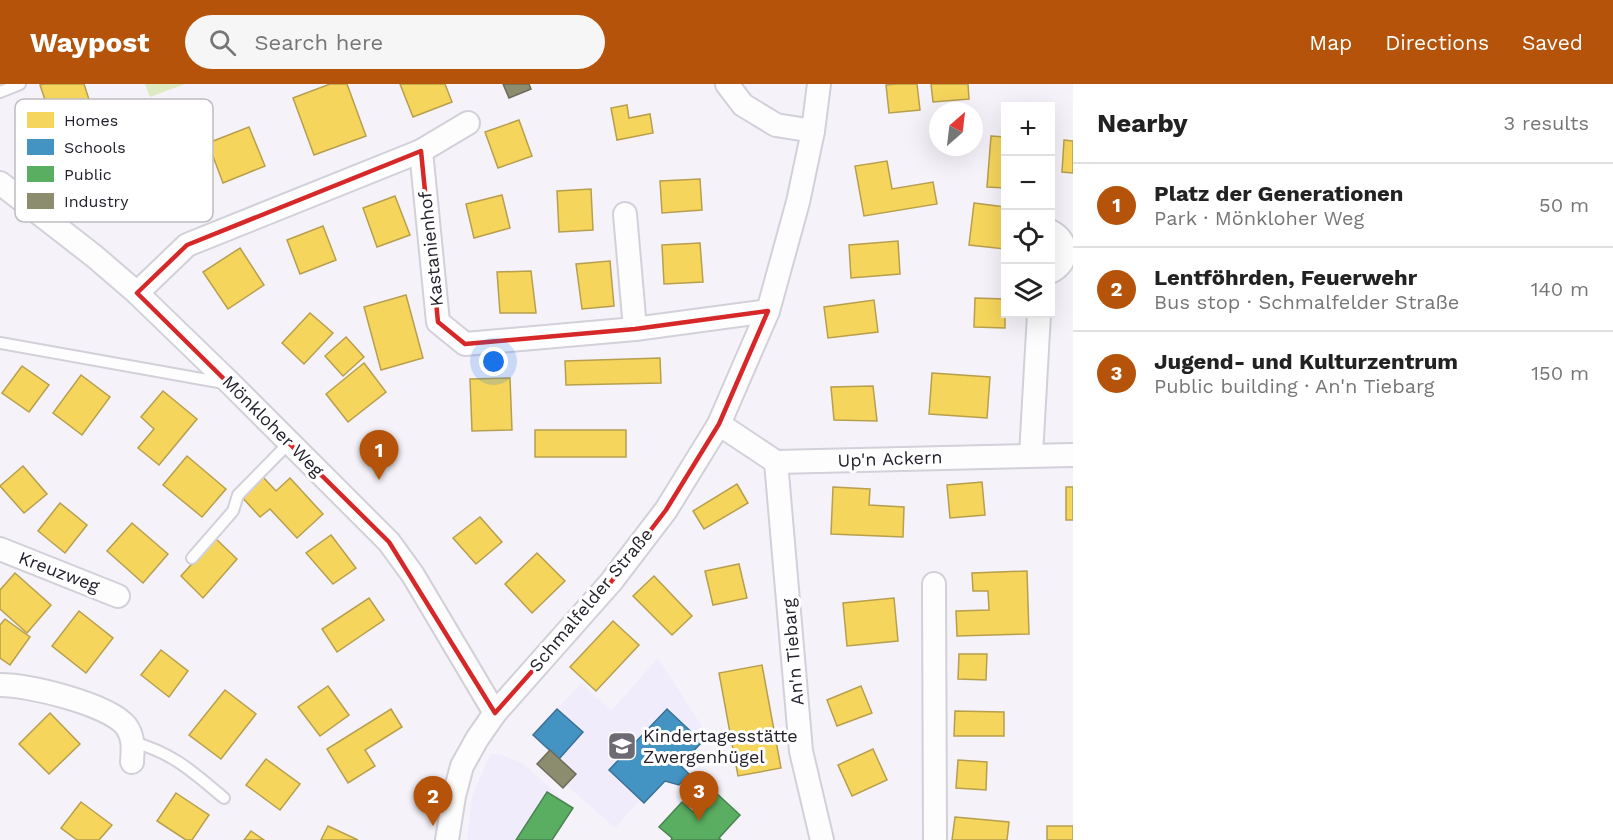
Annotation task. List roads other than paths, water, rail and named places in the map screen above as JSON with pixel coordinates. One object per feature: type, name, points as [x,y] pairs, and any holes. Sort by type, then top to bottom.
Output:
[{"type":"street","points":[[727,84],[743,105],[776,125],[813,131]]},
{"type":"street","name":"Schmalfelder Straße","points":[[447,840],[454,796],[462,766],[477,739],[495,713],[611,582],[666,510],[719,424],[768,311],[798,202],[813,131],[819,84]]},
{"type":"street","points":[[137,293],[187,245],[421,151],[468,123]]},
{"type":"street","name":"Kastanienhof","points":[[421,151],[438,322],[465,344],[636,329],[768,311]]},
{"type":"street","name":"Mönkloher Weg","points":[[0,183],[15,195]]},
{"type":"street","points":[[626,214],[636,329]]},
{"type":"street","name":"Mönkloher Weg","points":[[50,222],[137,293],[389,542],[413,575],[495,713]]},
{"type":"street","points":[[1055,235],[1062,240],[1065,253],[1060,265],[1055,268]]},
{"type":"street","points":[[1031,455],[1039,318]]},
{"type":"street","points":[[719,424],[776,462]]},
{"type":"street","name":"Up'n Ackern","points":[[776,462],[1073,454]]},
{"type":"street","name":"An'n Tiebarg","points":[[776,462],[801,752],[822,840]]},
{"type":"street","name":"Kreuzweg","points":[[0,549],[118,596]]},
{"type":"street","points":[[934,584],[935,840]]},
{"type":"street","points":[[0,685],[16,685],[72,698],[107,714],[125,726],[133,752]]},
{"type":"lane","points":[[0,92],[20,84]]},
{"type":"lane","points":[[0,343],[231,384]]},
{"type":"lane","points":[[192,558],[233,511],[238,495],[289,442]]},
{"type":"lane","points":[[133,752],[155,748],[180,762],[224,798]]},
{"type":"place","name":"Platz der Generationen","points":[[379,480]]},
{"type":"place","name":"Kindertagesstätte Zwergenhügel","points":[[622,746]]},
{"type":"place","name":"Jugend- und Kulturzentrum","points":[[699,821]]},
{"type":"place","name":"Lentföhrden, Feuerwehr","points":[[433,826]]}]
